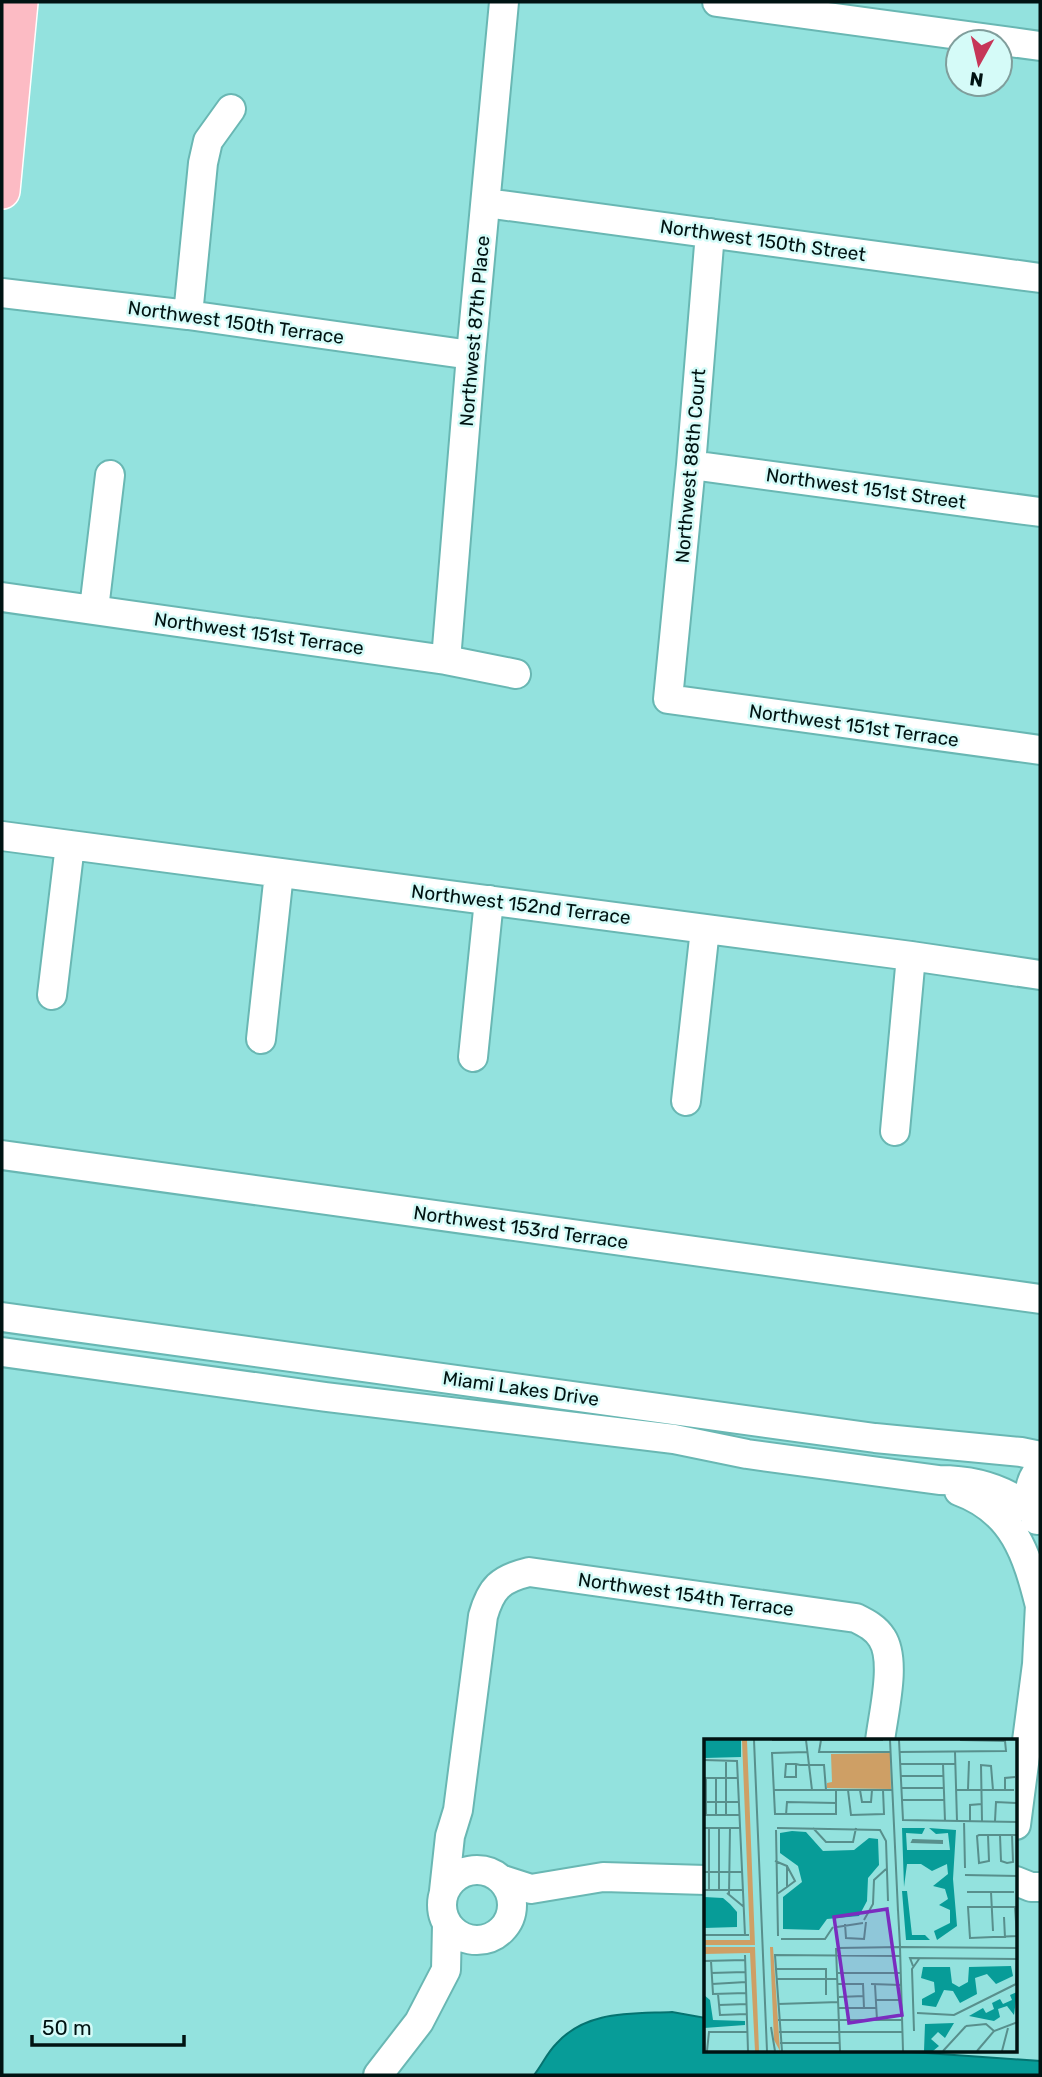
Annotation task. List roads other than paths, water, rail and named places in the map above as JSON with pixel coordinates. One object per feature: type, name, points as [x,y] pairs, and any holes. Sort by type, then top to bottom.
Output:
[{"type":"main road","points":[[2,191],[20,2]]},
{"type":"street","name":"Northwest 87th Place","points":[[446,660],[504,2]]},
{"type":"street","points":[[717,2],[1040,46]]},
{"type":"street","points":[[188,315],[203,163],[208,141],[231,109]]},
{"type":"street","name":"Northwest 150th Street","points":[[486,203],[1040,278]]},
{"type":"street","name":"Northwest 88th Court","points":[[668,699],[710,233]]},
{"type":"street","name":"Northwest 150th Terrace","points":[[2,292],[471,355]]},
{"type":"street","name":"Northwest 151st Street","points":[[691,465],[1040,512]]},
{"type":"street","points":[[94,609],[110,475]]},
{"type":"street","name":"Northwest 151st Terrace","points":[[2,597],[446,660],[516,674]]},
{"type":"street","name":"Northwest 151st Terrace","points":[[668,699],[1040,750]]},
{"type":"street","name":"Northwest 152nd Terrace","points":[[2,836],[1040,975]]},
{"type":"street","points":[[52,995],[70,845]]},
{"type":"street","points":[[261,1039],[279,873]]},
{"type":"street","points":[[473,1057],[489,900]]},
{"type":"street","points":[[686,1101],[705,929]]},
{"type":"street","points":[[895,1131],[911,956]]},
{"type":"street","name":"Northwest 153rd Terrace","points":[[2,1155],[1040,1299]]},
{"type":"street","name":"Miami Lakes Drive","points":[[2,1317],[876,1438],[1040,1456]]},
{"type":"street","name":"Miami Lakes Drive","points":[[2,1352],[339,1399],[674,1439],[747,1454],[956,1480],[981,1485],[1017,1499],[1036,1517]]},
{"type":"street","points":[[1036,1517],[1029,1499],[1030,1487],[1040,1468]]},
{"type":"street","points":[[939,1480],[972,1496],[1003,1520],[1019,1540],[1040,1605],[1037,1664],[1018,1810]]},
{"type":"street","name":"Northwest 154th Terrace","points":[[458,1810],[483,1616],[494,1589],[515,1575],[529,1572],[844,1615],[869,1624],[878,1632],[888,1650],[889,1668],[880,1739]]},
{"type":"street","points":[[458,1810],[464,1846],[509,1890],[513,1901],[507,1924]]},
{"type":"street","points":[[458,1810],[450,1836],[441,1902],[447,1925],[461,1937],[479,1940],[490,1938],[535,1903],[549,1887]]},
{"type":"street","points":[[1018,1824],[1040,1819]]},
{"type":"street","points":[[444,1891],[450,1881],[471,1870],[531,1889],[584,1878],[704,1880]]},
{"type":"street","points":[[1018,1882],[1040,1887]]},
{"type":"street","points":[[446,1970],[447,1925]]},
{"type":"street","points":[[378,2075],[419,2022],[446,1970],[479,1940]]},
{"type":"water","points":[[672,2012],[704,2018],[704,2052],[912,2052],[1040,2061],[1040,2075],[534,2075],[550,2051],[568,2033],[595,2019],[625,2014]]}]
